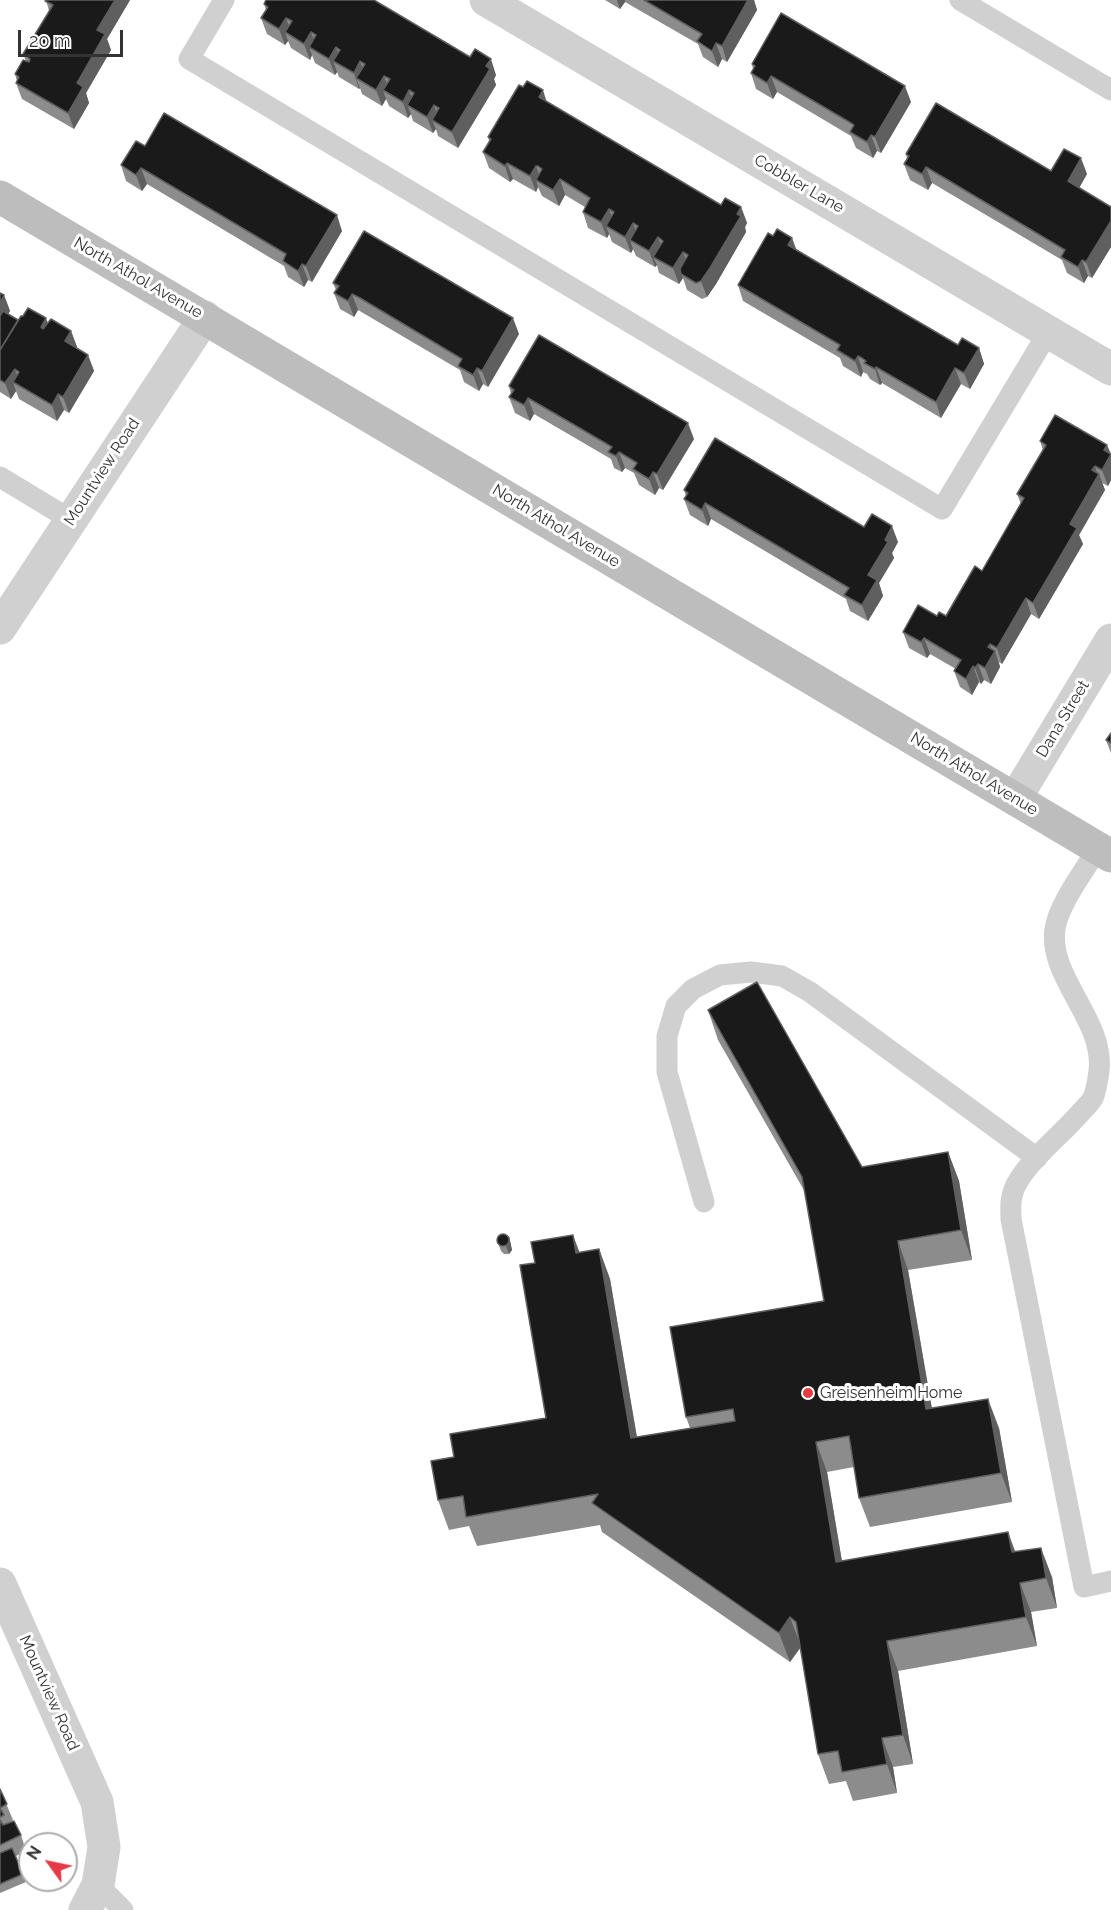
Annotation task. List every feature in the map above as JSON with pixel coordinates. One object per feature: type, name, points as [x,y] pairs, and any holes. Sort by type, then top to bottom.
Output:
[{"type":"street","name":"Cobbler Lane","points":[[486,0],[1111,369]]},
{"type":"street","name":"North Athol Avenue","points":[[0,197],[1104,852]]},
{"type":"street","name":"Mountview Road","points":[[0,628],[205,317]]},
{"type":"street","name":"Dana Street","points":[[1015,799],[1111,640]]},
{"type":"street","name":"Mountview Road","points":[[0,1584],[97,1802],[104,1847],[91,1898]]},
{"type":"lane","points":[[224,0],[189,59],[942,509],[1049,331]]},
{"type":"lane","points":[[960,0],[1111,90]]},
{"type":"lane","points":[[0,477],[71,520]]},
{"type":"lane","points":[[1104,852],[1062,905],[1055,929],[1056,952],[1064,975],[1087,1018],[1098,1046],[1099,1070],[1093,1098],[1021,1176],[1012,1195],[1011,1219],[1084,1587],[1111,1581]]},
{"type":"lane","points":[[704,1202],[667,1072],[667,1036],[676,1006],[693,989],[720,975],[751,972],[782,976],[810,992],[1037,1158]]},
{"type":"lane","points":[[91,1898],[123,1910]]},
{"type":"building","points":[[46,0],[115,0],[97,30],[105,34],[77,83],[83,87],[68,113],[16,83],[19,77],[15,74],[23,60],[29,62],[30,59],[23,54],[53,5]]},
{"type":"building","points":[[266,0],[374,0],[470,57],[475,49],[491,59],[486,66],[490,69],[452,132],[432,120],[439,108],[434,105],[427,117],[407,105],[414,93],[409,90],[403,102],[383,90],[390,79],[384,76],[376,90],[356,78],[365,64],[360,61],[354,73],[333,61],[340,50],[336,47],[329,59],[309,47],[316,35],[311,32],[304,44],[285,32],[292,21],[286,18],[279,29],[261,18],[268,7],[264,4]]},
{"type":"building","points":[[644,0],[748,0],[722,46],[716,43],[712,51],[697,41],[702,34]]},
{"type":"building","points":[[781,13],[905,86],[875,137],[871,135],[867,142],[850,132],[854,125],[851,123],[771,76],[767,83],[751,73],[755,66],[752,64]]},
{"type":"building","points":[[527,81],[543,90],[539,97],[721,205],[725,198],[741,207],[737,214],[741,216],[701,281],[696,283],[681,274],[680,269],[688,255],[683,252],[673,268],[653,257],[663,241],[658,237],[649,251],[630,240],[638,226],[633,223],[625,237],[606,226],[614,212],[609,209],[601,222],[583,212],[590,198],[560,179],[553,190],[536,180],[542,169],[538,166],[530,176],[507,163],[505,166],[483,152],[491,139],[488,137],[519,85],[523,87]]},
{"type":"building","points":[[936,103],[1051,171],[1064,149],[1081,158],[1068,181],[1111,207],[1111,221],[1086,262],[1082,260],[1078,267],[1061,257],[1065,250],[926,167],[922,174],[904,164],[909,156],[906,154]]},
{"type":"building","points":[[164,113],[337,215],[306,266],[302,264],[298,271],[283,261],[286,254],[141,168],[136,175],[121,165],[136,141],[145,146]]},
{"type":"building","points":[[777,229],[792,238],[788,245],[917,321],[958,345],[962,338],[979,348],[964,373],[955,368],[936,402],[876,367],[875,369],[864,363],[866,361],[862,358],[858,356],[855,361],[837,350],[840,345],[738,285],[768,233],[773,236]]},
{"type":"building","points":[[364,231],[513,318],[482,371],[477,368],[473,375],[458,366],[462,359],[360,298],[352,294],[348,301],[334,293],[339,286],[333,283]]},
{"type":"building","points":[[28,308],[46,318],[41,327],[43,329],[51,319],[71,331],[65,341],[88,355],[63,397],[58,394],[52,405],[13,382],[19,372],[15,369],[5,383],[0,380],[0,350]]},
{"type":"building","points":[[3,311],[18,320],[0,350],[0,316]]},
{"type":"building","points":[[539,335],[688,423],[657,474],[653,472],[649,479],[633,469],[637,463],[619,452],[616,456],[608,452],[612,447],[528,398],[524,405],[509,397],[514,390],[509,386]]},
{"type":"building","points":[[1055,415],[1107,445],[1104,450],[1111,454],[1102,470],[1095,466],[1092,470],[1099,474],[1070,524],[1077,528],[1033,603],[1026,598],[997,648],[990,644],[988,647],[995,651],[985,668],[978,664],[975,668],[973,666],[966,679],[954,671],[961,660],[924,638],[921,642],[903,632],[918,605],[937,616],[939,612],[946,616],[975,566],[982,571],[1024,498],[1017,494],[1046,445],[1040,441]]},
{"type":"building","points":[[715,438],[864,527],[872,514],[892,526],[885,540],[888,542],[868,575],[877,580],[862,605],[844,595],[849,588],[705,503],[702,510],[684,499],[688,493],[684,490]]},
{"type":"building","points":[[1111,733],[1111,743],[1106,740]]},
{"type":"building","name":"Greisenheim Home","points":[[757,982],[862,1167],[948,1152],[961,1230],[898,1241],[926,1409],[988,1399],[1001,1473],[859,1498],[849,1436],[816,1442],[836,1562],[1008,1532],[1012,1552],[1041,1548],[1046,1578],[1020,1583],[1026,1617],[887,1641],[903,1735],[882,1738],[887,1764],[842,1772],[838,1751],[818,1754],[796,1622],[790,1617],[779,1633],[592,1503],[598,1494],[466,1517],[463,1496],[438,1500],[431,1461],[454,1457],[450,1434],[546,1418],[520,1265],[535,1263],[531,1242],[573,1235],[576,1253],[599,1249],[631,1438],[735,1421],[733,1409],[686,1417],[670,1327],[824,1301],[802,1177],[708,1010]]},
{"type":"building","points":[[505,1234],[509,1240],[505,1246],[501,1246],[497,1238]]},
{"type":"building","points":[[0,1789],[7,1804],[0,1808]]},
{"type":"building","points":[[0,1820],[3,1825],[14,1821],[20,1832],[18,1836],[0,1845]]},
{"type":"building","points":[[12,1848],[18,1862],[18,1876],[0,1884],[0,1853]]},
{"type":"place","name":"Greisenheim Home","points":[[808,1393]]}]
